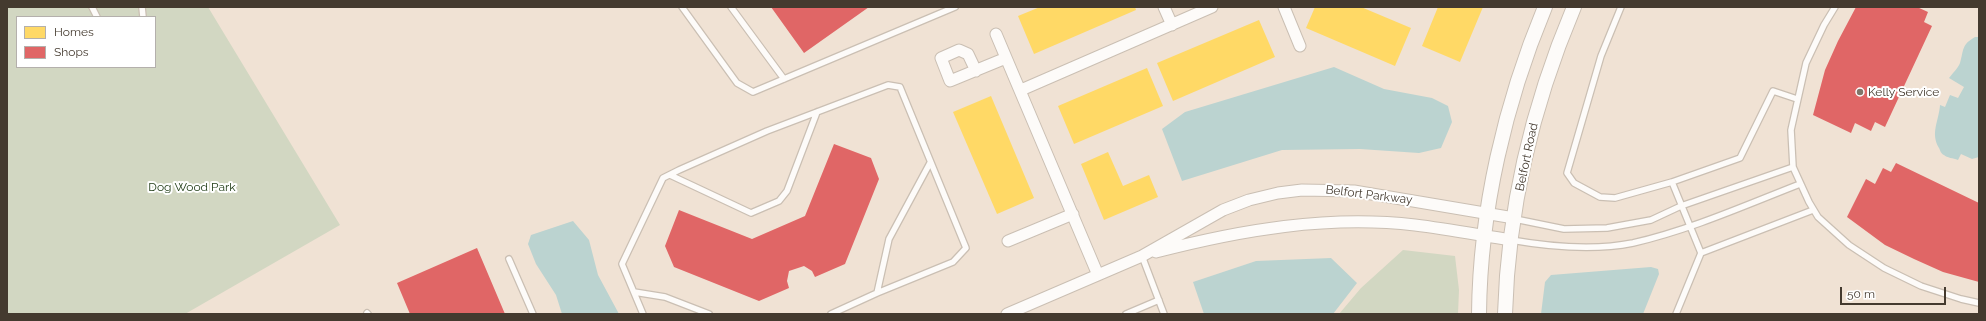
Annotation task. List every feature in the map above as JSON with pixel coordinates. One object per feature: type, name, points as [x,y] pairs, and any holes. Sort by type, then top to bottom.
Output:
[{"type":"street","points":[[1164,7],[1172,25]]},
{"type":"street","points":[[1021,90],[1212,7]]},
{"type":"street","points":[[1284,7],[1300,46]]},
{"type":"street","points":[[1480,314],[1485,236],[1488,214],[1513,94],[1530,44],[1545,7]]},
{"type":"street","name":"Belfort Road","points":[[1505,314],[1514,218],[1531,133],[1555,53],[1574,7]]},
{"type":"street","points":[[996,34],[1098,274]]},
{"type":"street","points":[[976,71],[1006,58]]},
{"type":"street","name":"Belfort Parkway","points":[[1007,314],[1142,256],[1223,210],[1249,200],[1278,193],[1329,189],[1380,194],[1514,218]]},
{"type":"street","points":[[1008,242],[1073,214]]},
{"type":"street","name":"Belfort Parkway","points":[[1142,256],[1226,235],[1305,224],[1358,222],[1414,225],[1511,240]]},
{"type":"lane","points":[[92,7],[96,16]]},
{"type":"lane","points":[[682,7],[737,83],[753,92],[955,7]]},
{"type":"lane","points":[[731,7],[784,79]]},
{"type":"lane","points":[[936,7],[939,14]]},
{"type":"lane","points":[[1621,7],[1601,56],[1568,173],[1574,183],[1600,197],[1615,198],[1672,182],[1740,158],[1773,91],[1797,99]]},
{"type":"lane","points":[[1835,7],[1824,24],[1806,62],[1790,130],[1793,167],[1800,184],[1818,217],[1849,245],[1884,268],[1922,286],[1961,299],[1979,303]]},
{"type":"lane","points":[[643,314],[622,264],[663,178],[767,131],[888,85],[900,87],[966,248],[953,262],[877,293],[831,314]]},
{"type":"lane","points":[[670,175],[751,213],[779,201],[788,191],[817,112]]},
{"type":"lane","points":[[877,293],[889,238],[930,163]]},
{"type":"lane","points":[[1514,218],[1564,229],[1607,228],[1651,220],[1681,206],[1793,167]]},
{"type":"lane","points":[[1672,182],[1701,253],[1676,314]]},
{"type":"lane","points":[[1511,240],[1545,246],[1588,248],[1632,243],[1689,226],[1800,184]]},
{"type":"lane","points":[[1701,253],[1813,210]]},
{"type":"lane","points":[[1142,256],[1164,314]]},
{"type":"lane","points":[[509,259],[533,314]]},
{"type":"lane","points":[[634,292],[665,297],[709,314]]},
{"type":"lane","points":[[1126,314],[1159,300]]},
{"type":"green space","name":"Dog Wood Park","points":[[7,7],[208,7],[340,225],[185,314],[7,314]]},
{"type":"green space","points":[[1403,250],[1455,256],[1459,290],[1458,314],[1339,314],[1361,288]]},
{"type":"water","points":[[1975,37],[1979,37],[1979,157],[1972,159],[1961,154],[1958,160],[1947,157],[1941,153],[1936,143],[1935,132],[1940,105],[1945,107],[1950,95],[1958,98],[1964,87],[1949,78],[1960,63],[1965,45]]},
{"type":"water","points":[[1334,67],[1384,89],[1432,98],[1448,106],[1452,122],[1441,148],[1419,153],[1360,149],[1282,150],[1182,181],[1162,129],[1185,112]]},
{"type":"water","points":[[573,221],[589,240],[598,275],[619,314],[562,314],[556,295],[536,264],[528,244],[531,235]]},
{"type":"water","points":[[1331,258],[1357,283],[1333,314],[1204,314],[1193,282],[1256,261]]},
{"type":"water","points":[[1651,267],[1658,269],[1659,274],[1643,314],[1541,314],[1545,282],[1551,275]]},
{"type":"building: Homes","points":[[1040,7],[1135,7],[1136,10],[1034,54],[1018,16]]},
{"type":"building: Homes","points":[[1315,7],[1361,7],[1411,28],[1395,66],[1306,28]]},
{"type":"building: Homes","points":[[1438,7],[1483,7],[1460,62],[1422,46]]},
{"type":"building: Homes","points":[[1259,20],[1275,57],[1173,101],[1157,63]]},
{"type":"building: Homes","points":[[1147,68],[1163,106],[1074,144],[1058,106]]},
{"type":"building: Homes","points":[[991,96],[1034,198],[997,214],[953,112]]},
{"type":"building: Homes","points":[[1108,152],[1123,186],[1149,175],[1158,197],[1104,220],[1081,164]]},
{"type":"building: Shops","points":[[771,7],[869,7],[804,53]]},
{"type":"building: Shops","name":"Kelly Service","points":[[1856,7],[1917,7],[1928,12],[1924,22],[1932,26],[1885,127],[1875,122],[1871,131],[1855,123],[1851,133],[1813,115],[1825,70]]},
{"type":"building: Shops","points":[[834,144],[871,158],[879,179],[845,264],[815,277],[812,271],[804,266],[789,271],[787,281],[789,288],[759,301],[674,267],[665,246],[679,210],[752,239],[805,216]]},
{"type":"building: Shops","points":[[1896,163],[1979,203],[1979,282],[1943,272],[1885,245],[1847,217],[1866,179],[1875,184],[1883,168],[1891,172]]},
{"type":"building: Shops","points":[[477,248],[505,314],[410,314],[397,283]]},
{"type":"place","name":"Kelly Service","points":[[1860,92]]}]
